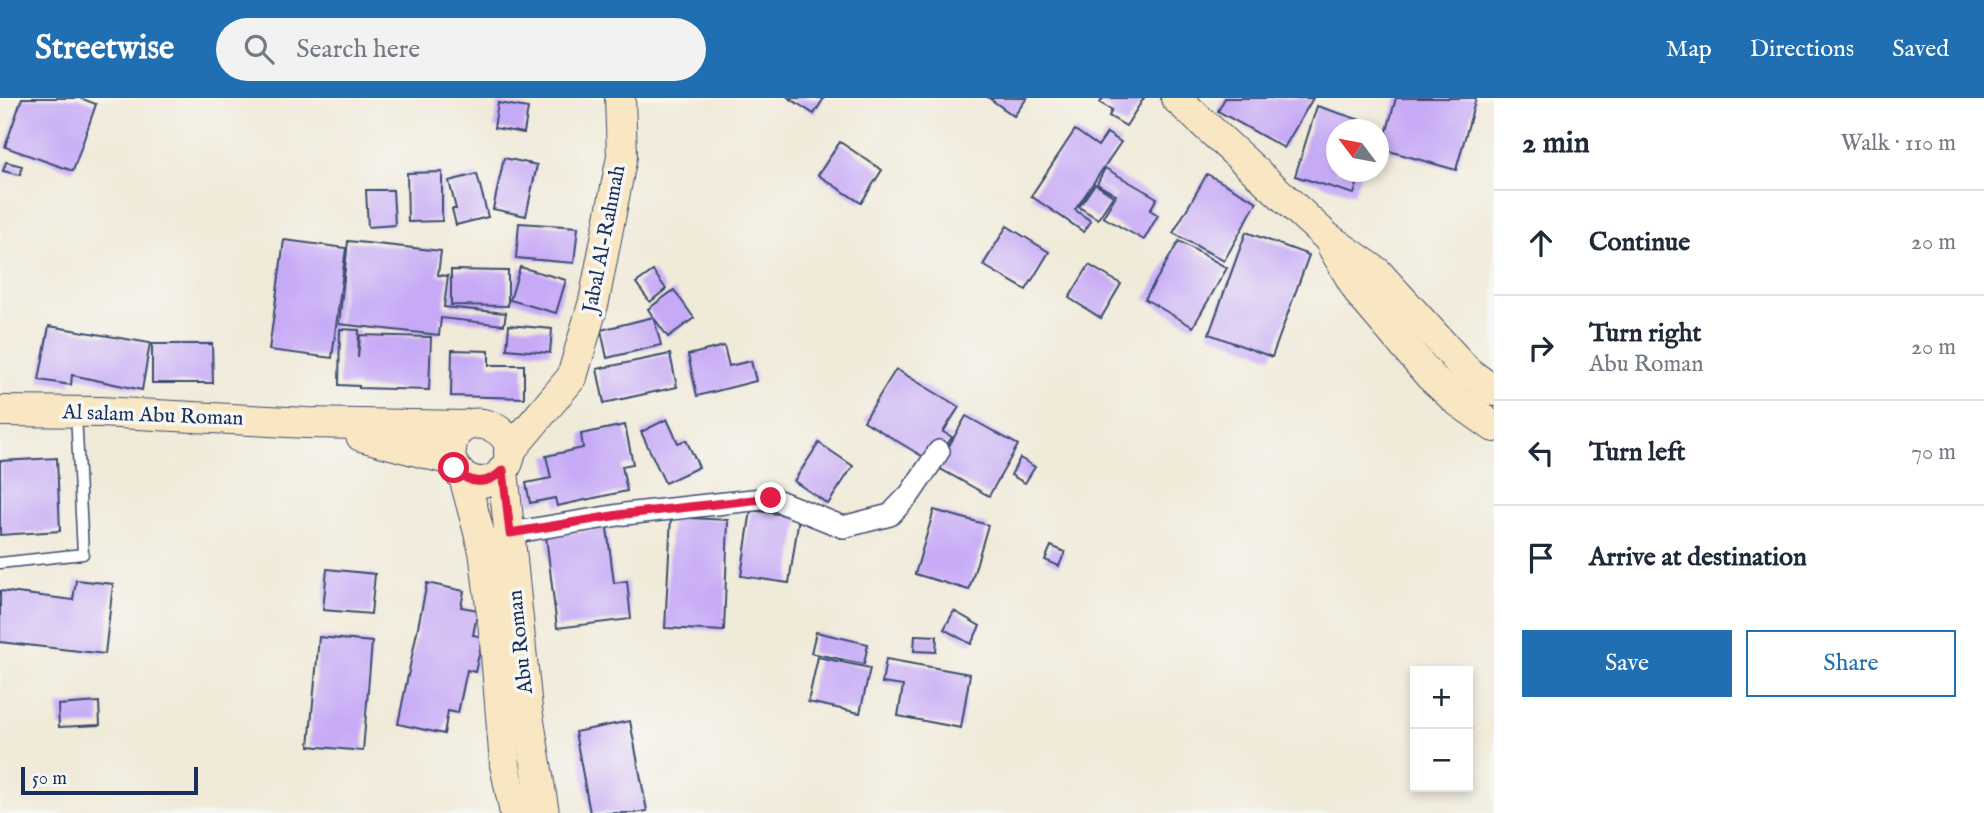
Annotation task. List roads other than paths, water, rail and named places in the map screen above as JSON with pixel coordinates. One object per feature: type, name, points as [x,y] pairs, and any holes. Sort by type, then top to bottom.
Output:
[{"type":"main road","name":"Jabal Al-Rahmah","points":[[572,377],[594,302],[622,156],[620,98]]},
{"type":"main road","points":[[1176,98],[1327,237],[1377,272],[1468,372],[1494,391]]},
{"type":"main road","points":[[1327,237],[1360,294],[1430,376],[1456,400],[1494,427]]},
{"type":"main road","points":[[495,427],[541,404],[572,377]]},
{"type":"main road","points":[[306,423],[457,468],[478,482],[487,481],[572,377]]},
{"type":"main road","name":"Al salam Abu Roman","points":[[0,411],[306,423]]},
{"type":"main road","points":[[306,423],[466,426],[486,423],[503,433],[506,461]]},
{"type":"main road","points":[[457,468],[452,441],[457,432],[466,426]]},
{"type":"main road","name":"Abu Roman","points":[[506,461],[527,709],[544,813]]},
{"type":"main road","name":"Abu Roman","points":[[457,468],[484,551],[494,630],[505,765],[515,813]]},
{"type":"street","points":[[510,533],[625,514],[771,498],[843,527],[890,514],[910,494],[939,451]]},
{"type":"lane","points":[[0,563],[83,554],[76,412]]}]
